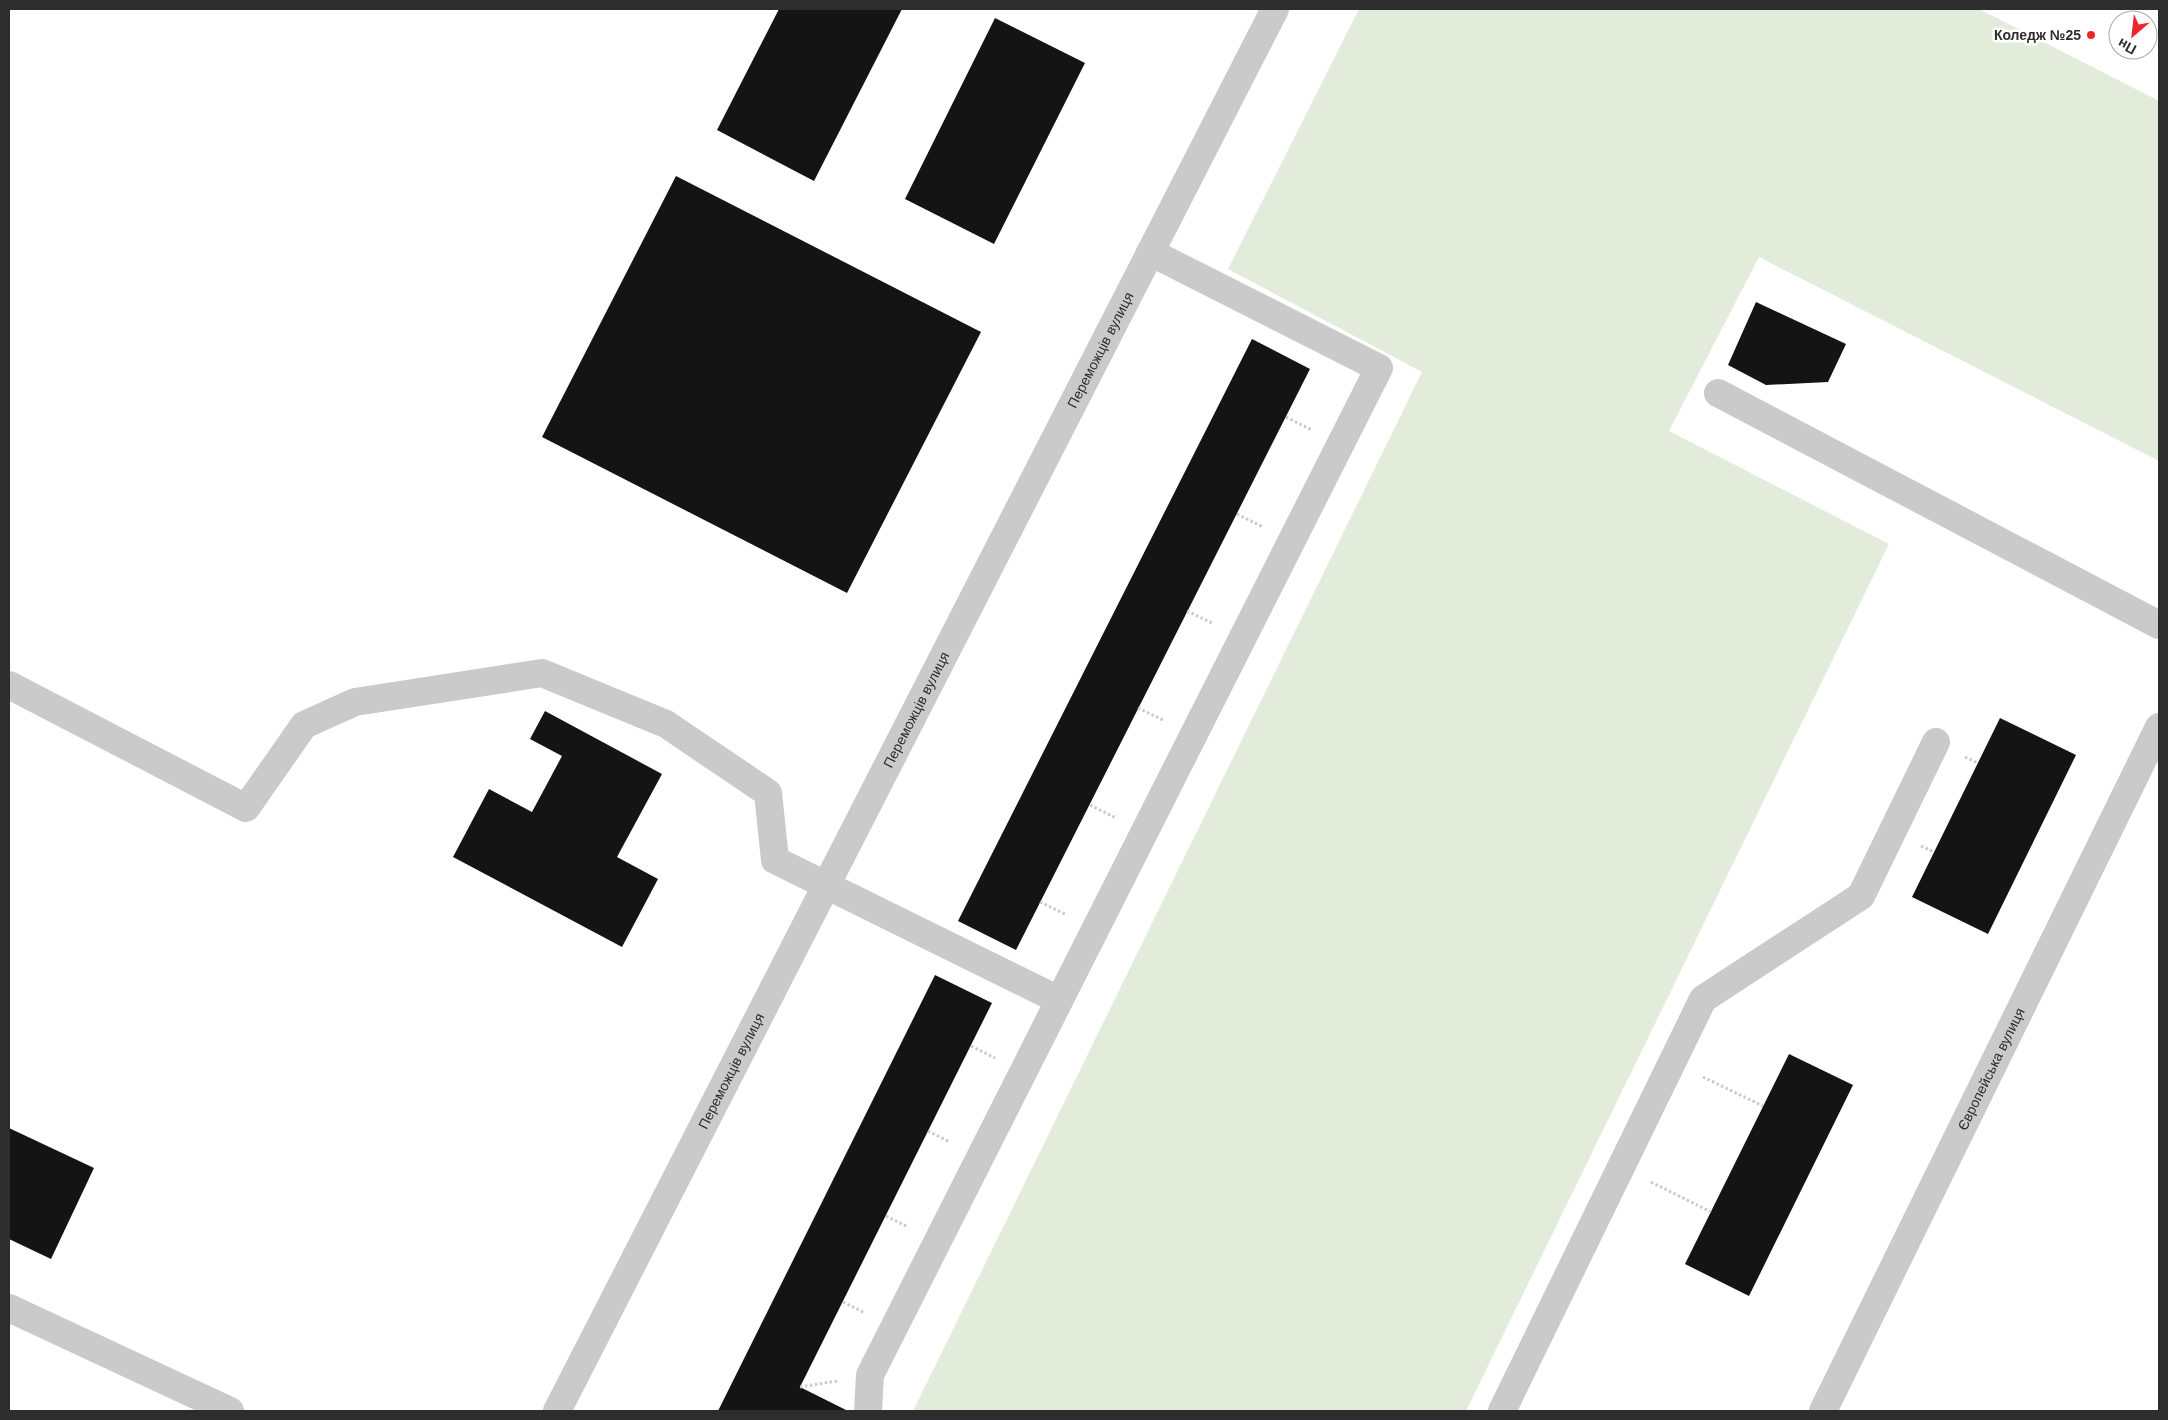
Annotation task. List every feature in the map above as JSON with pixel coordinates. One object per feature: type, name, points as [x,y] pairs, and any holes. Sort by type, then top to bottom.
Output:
[{"type":"street","name":"Переможців вулиця","points":[[557,1411],[1275,9]]},
{"type":"street","points":[[868,1411],[870,1375],[1378,368],[1150,252]]},
{"type":"street","points":[[1718,393],[2159,625]]},
{"type":"street","points":[[9,685],[246,808],[304,725],[355,702],[542,673],[666,724],[768,793],[775,860],[1059,1000]]},
{"type":"street","name":"Європейська вулиця","points":[[1823,1411],[2159,727]]},
{"type":"street","points":[[1502,1411],[1703,999],[1861,896],[1936,742]]},
{"type":"street","points":[[9,1308],[230,1411]]},
{"type":"path","points":[[1672,1062],[1763,1106]]},
{"type":"path","points":[[1621,1167],[1711,1212]]},
{"type":"green space","points":[[1359,9],[1979,9],[2159,101],[2159,461],[1759,257],[1669,431],[1889,544],[1466,1411],[913,1411],[1422,372],[1228,269]]},
{"type":"building","points":[[779,9],[902,9],[814,181],[717,130]]},
{"type":"building","points":[[995,18],[1085,63],[994,244],[905,199]]},
{"type":"building","points":[[676,176],[981,332],[847,593],[542,437]]},
{"type":"building","points":[[1756,302],[1846,344],[1828,382],[1766,385],[1728,365]]},
{"type":"building","points":[[1252,339],[1310,369],[1016,950],[958,921]]},
{"type":"building","points":[[545,711],[662,774],[617,857],[658,879],[622,947],[453,857],[489,789],[532,812],[562,756],[530,739]]},
{"type":"building","points":[[2000,718],[2076,755],[1988,934],[1912,897]]},
{"type":"building","points":[[935,975],[992,1003],[800,1387],[848,1411],[718,1411]]},
{"type":"building","points":[[1789,1054],[1853,1085],[1749,1296],[1685,1264]]},
{"type":"building","points":[[9,1128],[94,1168],[51,1259],[9,1239]]},
{"type":"place","name":"Коледж №25","points":[[2091,35]]}]
